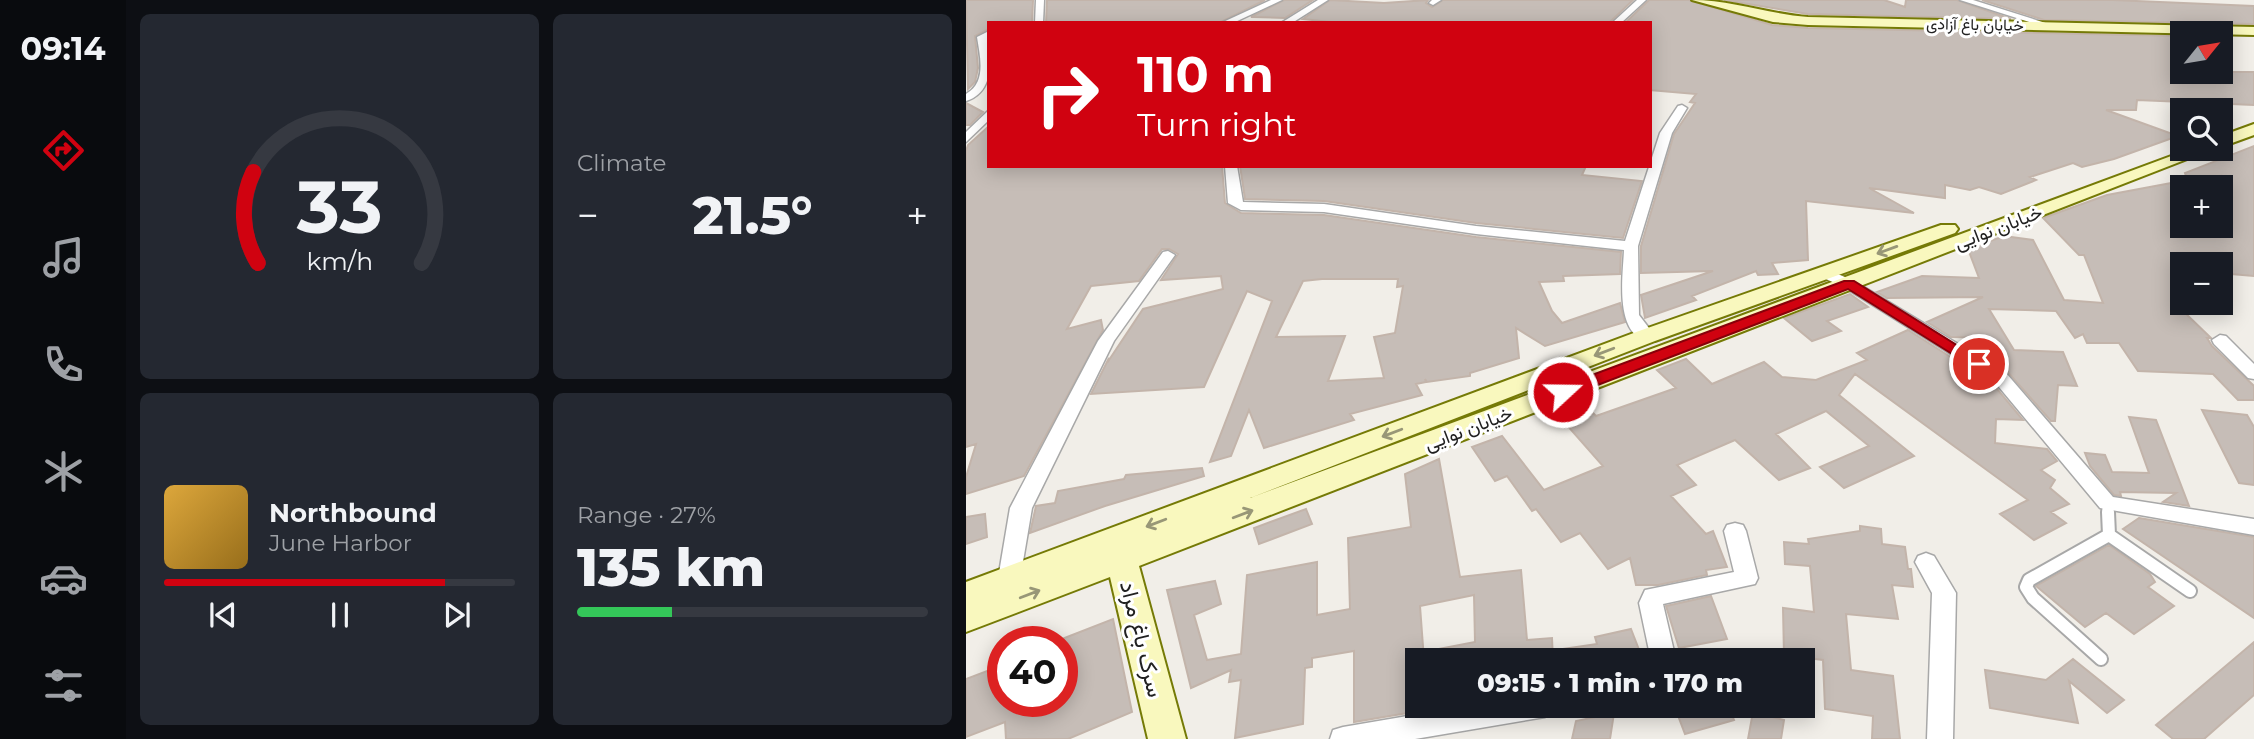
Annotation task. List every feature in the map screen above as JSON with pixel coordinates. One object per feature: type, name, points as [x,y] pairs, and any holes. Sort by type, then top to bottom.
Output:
[{"type":"street","points":[[1039,21],[1040,0]]},
{"type":"street","points":[[1230,21],[1278,0]]},
{"type":"street","points":[[1287,21],[1324,0]]},
{"type":"street","points":[[1618,21],[1642,0]]},
{"type":"street","name":"خیابان باغ آزادی","points":[[1698,0],[1773,18],[1808,21],[2254,31]]},
{"type":"street","points":[[1964,0],[2051,26]]},
{"type":"street","points":[[966,100],[981,88],[986,79],[982,37],[987,35]]},
{"type":"street","points":[[966,100],[987,105]]},
{"type":"street","points":[[1647,336],[1631,316],[1631,246],[1666,133],[1682,108]]},
{"type":"street","points":[[966,139],[987,115]]},
{"type":"street","points":[[2233,126],[2254,118]]},
{"type":"street","points":[[2233,137],[2254,129]]},
{"type":"street","name":"خیابان نوایی","points":[[966,618],[1119,549],[1647,336],[2170,149]]},
{"type":"street","name":"خیابان نوایی","points":[[966,595],[1009,579],[1119,549],[1849,284],[2172,161]]},
{"type":"street","points":[[1231,168],[1235,203],[1241,206],[1324,208],[1476,230],[1631,246]]},
{"type":"street","points":[[1009,579],[1021,508],[1106,341],[1168,256]]},
{"type":"street","points":[[1824,273],[1849,284],[2000,377],[2107,503],[2254,527]]},
{"type":"street","points":[[2220,340],[2254,374]]},
{"type":"street","points":[[1661,648],[1651,603],[1653,597],[1746,578],[1735,531]]},
{"type":"street","name":"سرک باغ مراد","points":[[1119,549],[1167,739]]},
{"type":"street","points":[[1926,562],[1944,593],[1940,739]]},
{"type":"street","points":[[1343,739],[1468,718]]},
{"type":"lane","points":[[2107,503],[2109,535]]},
{"type":"lane","points":[[2109,535],[2190,592]]},
{"type":"lane","points":[[2101,659],[2033,598],[2026,587],[2029,580],[2109,535]]},
{"type":"building","points":[[966,0],[1033,0],[1032,21],[987,21],[987,30],[975,36],[978,68],[975,82],[968,89]]},
{"type":"building","points":[[1047,0],[1265,0],[1223,21],[1046,21]]},
{"type":"building","points":[[1284,0],[1313,0],[1285,18],[1251,17]]},
{"type":"building","points":[[1330,0],[1384,3],[1428,0],[1426,3],[1432,7],[1443,0],[1633,0],[1611,21],[1303,19]]},
{"type":"building","points":[[1649,0],[1689,0],[1772,25],[1808,28],[2170,36],[2170,84],[2233,84],[2233,72],[2254,72],[2254,105],[2233,104],[2233,98],[2170,98],[2170,101],[2137,100],[2136,110],[2106,110],[2170,133],[2170,139],[2114,159],[2082,167],[2073,163],[2030,177],[2036,180],[2001,194],[1979,187],[1970,190],[1945,185],[1945,198],[1869,188],[1914,213],[1806,201],[1808,260],[1772,263],[1778,274],[1758,275],[1756,271],[1692,296],[1696,300],[1645,318],[1641,295],[1713,271],[1641,273],[1641,246],[1674,134],[1695,103],[1690,102],[1696,94],[1652,90],[1652,21],[1627,21]]},
{"type":"building","points":[[1724,0],[1884,0],[1905,7],[1906,0],[1957,0],[2011,19],[1808,14]]},
{"type":"building","points":[[1982,0],[2113,0],[2254,6],[2254,24],[2233,24],[2233,21],[2044,20]]},
{"type":"building","points":[[966,103],[983,112],[970,125],[966,125]]},
{"type":"building","points":[[987,128],[987,168],[1222,168],[1225,203],[1241,213],[1324,215],[1476,237],[1621,252],[1620,274],[1563,276],[1564,281],[1539,282],[1552,311],[1562,323],[1620,303],[1625,322],[1545,346],[1516,328],[1519,358],[1470,373],[1470,376],[1427,382],[1425,379],[1426,382],[1416,384],[1422,395],[1350,414],[1354,420],[1264,448],[1249,410],[1231,456],[1210,462],[1272,301],[1247,291],[1204,387],[1091,394],[1109,358],[1143,309],[1223,289],[1221,276],[1161,280],[1178,254],[1162,249],[1139,281],[1091,286],[1067,329],[1101,320],[1103,330],[1024,476],[966,494],[966,477],[976,444],[966,447],[968,145]],"holes":[[[1398,279],[1397,287],[1403,286],[1395,333],[1374,337],[1384,378],[1328,381],[1345,336],[1276,337],[1303,281]]]},
{"type":"building","points":[[2254,146],[2254,276],[2233,274],[2233,252],[2170,252],[2170,315],[2187,315],[2211,338],[2207,338],[2212,346],[2254,386],[2254,400],[2238,400],[2213,374],[2138,371],[2119,343],[2087,343],[2083,334],[2075,338],[2056,311],[1989,309],[2014,350],[2063,352],[2077,386],[2058,385],[2055,421],[2051,421],[2005,369],[1989,338],[1951,337],[1927,322],[1983,297],[1887,298],[1877,292],[1922,276],[1979,278],[1968,249],[2004,236],[2033,240],[2064,300],[2103,303],[2084,255],[2079,255],[2043,218],[2107,195],[2170,183],[2170,238],[2233,238],[2233,175],[2185,173],[2216,161],[2233,161],[2233,154]]},
{"type":"building","points":[[1240,168],[1585,168],[1582,175],[1642,181],[1623,238],[1476,223],[1324,201],[1245,199]]},
{"type":"building","points":[[1850,294],[1868,307],[1827,321],[1841,331],[1812,341],[1784,318]]},
{"type":"building","points":[[1908,330],[1993,384],[2023,420],[1996,419],[1995,443],[2047,449],[2057,461],[2041,470],[2055,480],[2050,488],[2069,504],[2051,512],[2066,523],[2034,540],[2000,514],[2028,500],[1855,374],[1839,395],[1914,456],[1844,488],[1820,467],[1869,446],[1826,411],[1776,434],[1810,468],[1779,480],[1735,440],[1677,465],[1696,485],[1671,496],[1706,534],[1713,531],[1727,567],[1706,570],[1707,575],[1658,585],[1636,585],[1630,558],[1608,569],[1580,533],[1561,542],[1536,509],[1532,511],[1507,476],[1495,481],[1472,447],[1502,436],[1544,490],[1603,466],[1565,423],[1593,413],[1596,416],[1676,388],[1657,370],[1686,359],[1712,384],[1764,362],[1782,377],[1816,380],[1867,360],[1857,353]]},
{"type":"building","points":[[2202,410],[2247,415],[2254,427],[2254,485],[2239,483]]},
{"type":"building","points":[[2129,417],[2156,420],[2189,506],[2163,502],[2176,493],[2120,492],[2121,496],[2114,495],[2090,466],[2085,453],[2105,455],[2112,472],[2149,473]]},
{"type":"building","points":[[1439,459],[1460,577],[1521,570],[1527,640],[1552,638],[1552,648],[1444,648],[1475,642],[1474,595],[1420,606],[1423,648],[1405,648],[1405,713],[1354,722],[1354,651],[1312,658],[1312,667],[1305,668],[1303,724],[1235,738],[1241,680],[1229,682],[1231,670],[1191,688],[1167,590],[1215,581],[1221,604],[1194,615],[1207,660],[1241,654],[1247,575],[1317,562],[1317,615],[1350,609],[1348,538],[1411,527],[1405,474]]},
{"type":"building","points":[[1202,468],[1204,476],[1105,506],[1030,533],[1036,506],[1055,503],[1058,491],[1124,479],[1126,475]]},
{"type":"building","points":[[1306,509],[1312,524],[1259,544],[1254,528]]},
{"type":"building","points":[[985,514],[987,537],[966,544],[966,517]]},
{"type":"building","points":[[2139,518],[2254,537],[2254,618],[2123,529]]},
{"type":"building","points":[[1860,526],[1881,529],[1882,544],[1905,547],[1908,569],[1911,569],[1913,587],[1892,585],[1898,619],[1846,614],[1851,670],[1893,676],[1900,739],[1872,739],[1873,716],[1825,709],[1823,660],[1815,659],[1815,648],[1784,648],[1783,608],[1814,612],[1810,566],[1785,564],[1784,542],[1809,544],[1808,539],[1860,531]]},
{"type":"building","points":[[2109,545],[2150,574],[2155,582],[2148,587],[2174,606],[2134,634],[2106,613],[2085,627],[2036,586]]},
{"type":"building","points":[[1711,596],[1727,639],[1679,648],[1666,606]]},
{"type":"building","points":[[1113,619],[1132,712],[1068,739],[1006,739],[1005,722],[966,737],[966,679],[987,671],[987,717],[1078,717],[1078,633]]},
{"type":"building","points":[[1631,629],[1638,648],[1569,648],[1597,644],[1595,637]]},
{"type":"building","points":[[2254,642],[2254,695],[2204,739],[2173,739],[2156,725]]},
{"type":"building","points":[[2073,659],[2124,700],[2107,713],[2069,681],[2078,723],[1990,708],[1985,670],[2046,680]]},
{"type":"building","points":[[1613,718],[1610,739],[1572,739],[1576,721]]},
{"type":"building","points":[[1679,718],[1734,720],[1685,734]]},
{"type":"building","points":[[1752,718],[1784,720],[1781,739],[1748,739]]},
{"type":"route","points":[[1563,392],[1849,284],[1979,364]]}]
